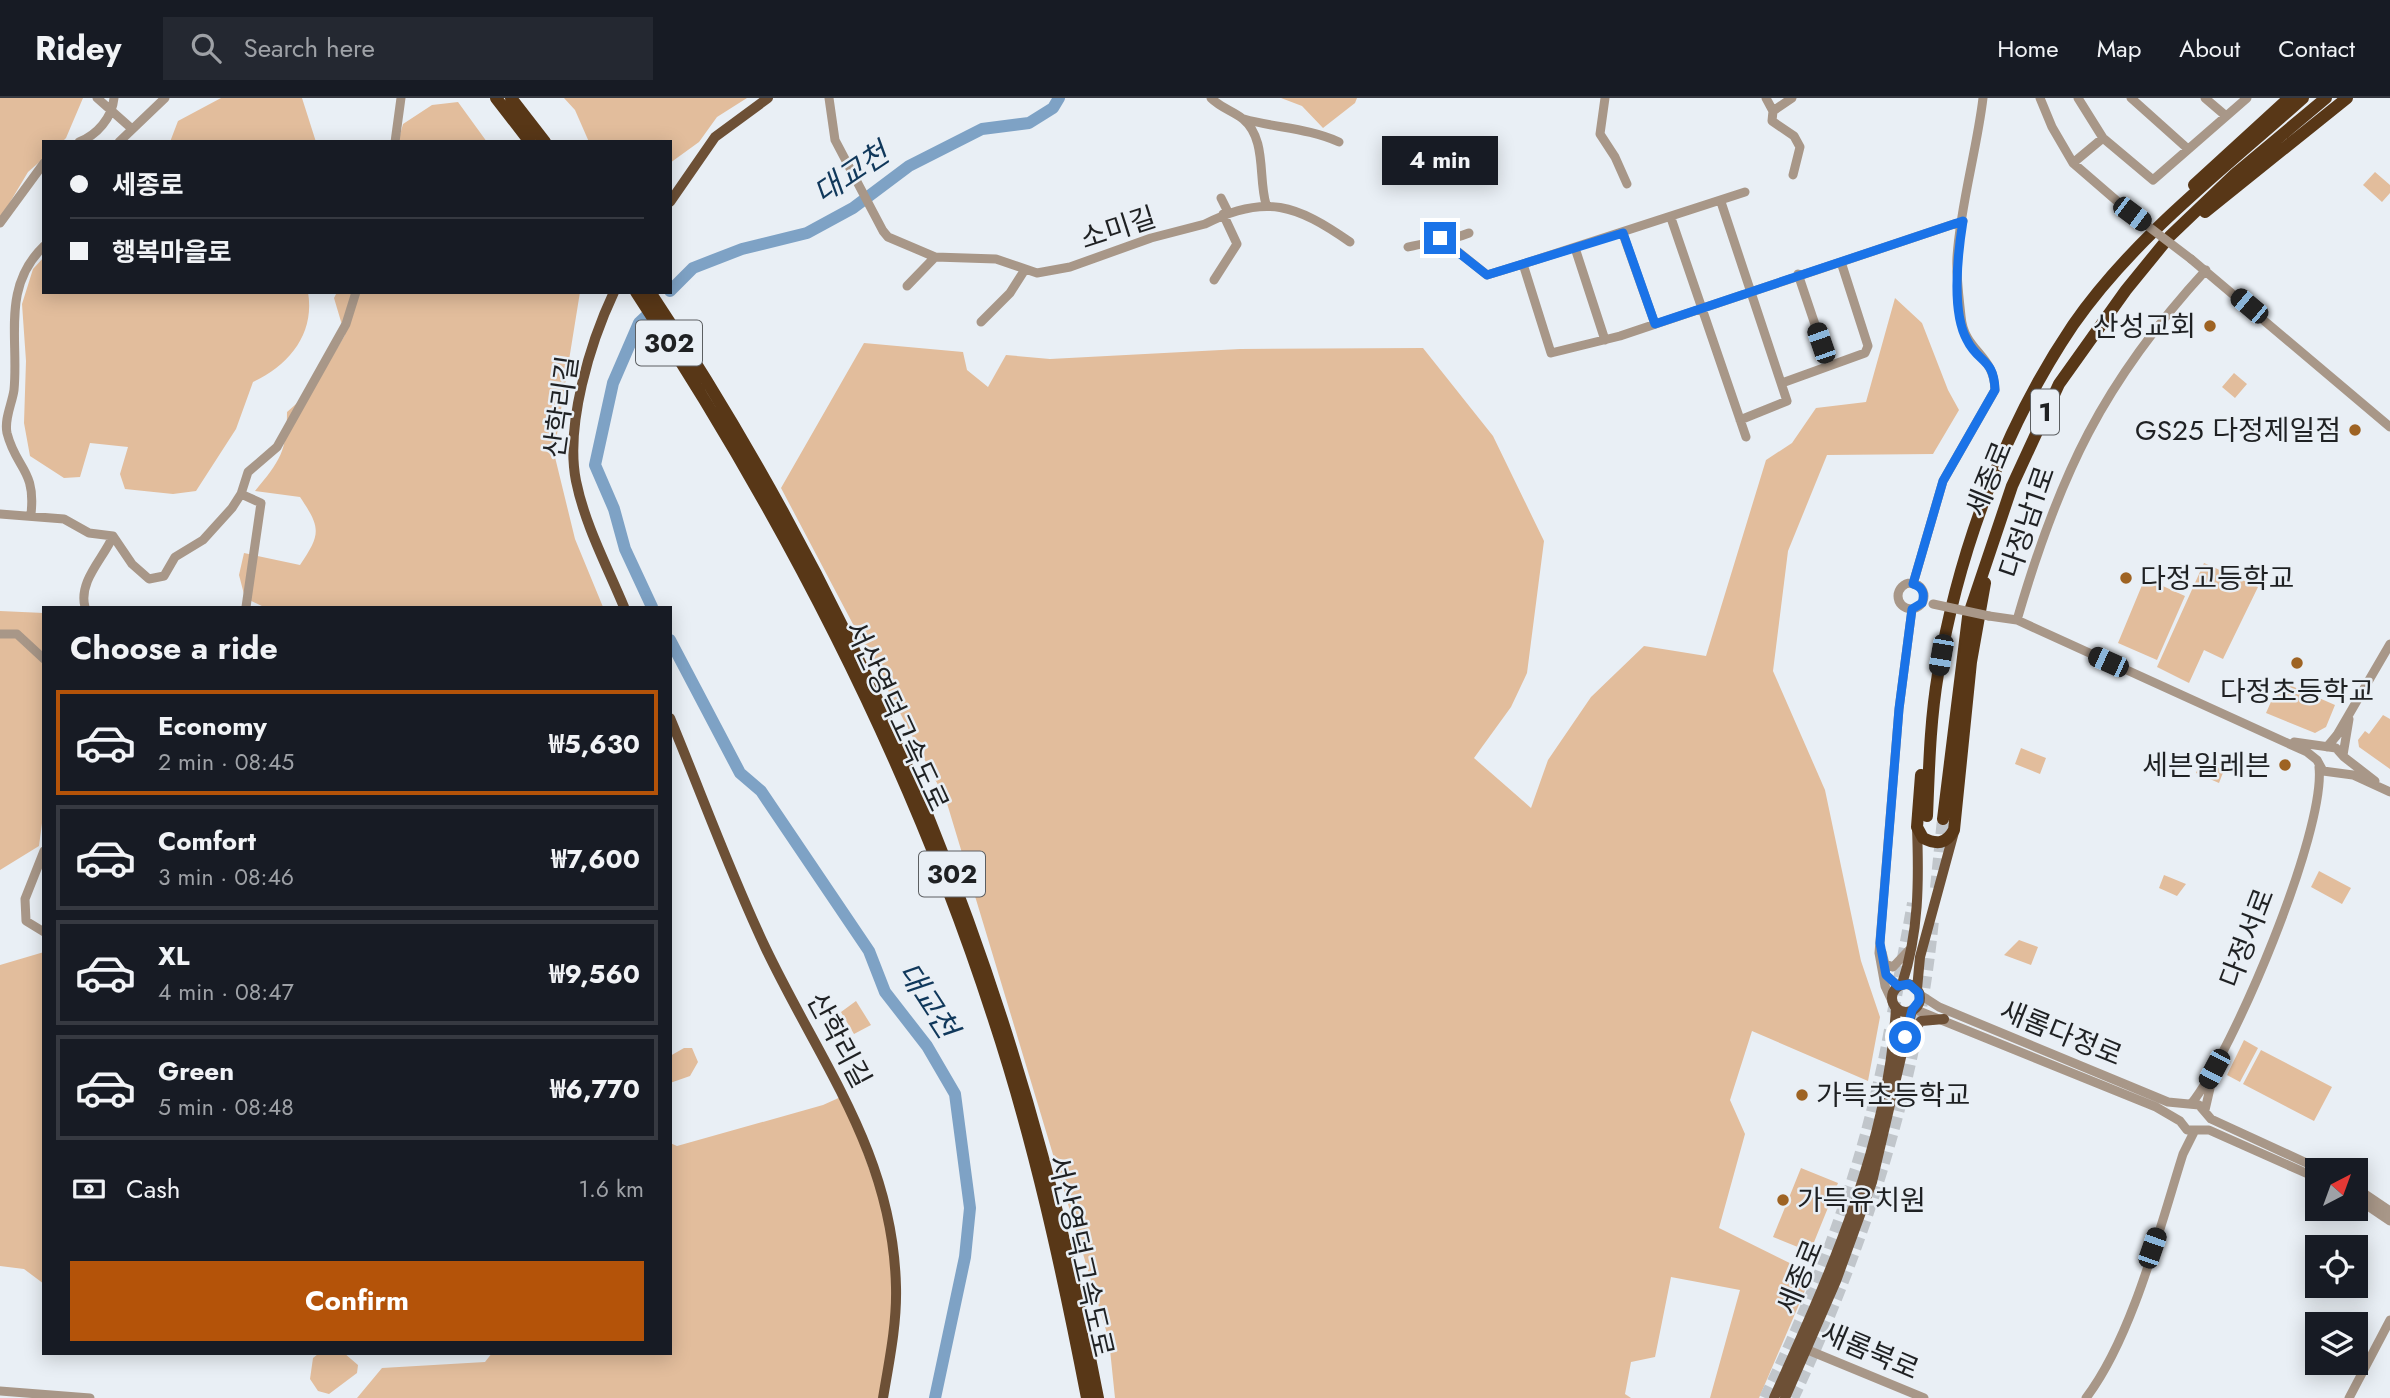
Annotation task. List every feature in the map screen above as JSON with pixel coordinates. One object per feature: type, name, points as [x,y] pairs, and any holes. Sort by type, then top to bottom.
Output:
[{"type":"highway","points":[[496,98],[528,140]]},
{"type":"highway","points":[[511,98],[543,140]]},
{"type":"highway","points":[[2113,277],[2140,241],[2173,205],[2289,98]]},
{"type":"highway","name":"세종로","points":[[1927,816],[1936,689],[1949,612],[1994,478],[2043,375],[2074,324],[2164,221],[2303,98]]},
{"type":"highway","name":"세종로","points":[[1943,819],[1968,617],[2000,517],[2035,432],[2059,384],[2119,299],[2170,236],[2235,174],[2326,98]]},
{"type":"highway","points":[[2170,236],[2235,191],[2347,98]]},
{"type":"highway","name":"서산영덕고속도로","points":[[637,294],[708,390],[867,700],[944,882],[993,1016],[1039,1175],[1087,1398]]},
{"type":"highway","name":"서산영덕고속도로","points":[[651,294],[797,533],[877,693],[953,877],[1001,1011],[1048,1172],[1098,1398]]},
{"type":"highway","points":[[1994,478],[1962,546],[1933,662],[1917,827],[1923,838],[1941,843],[1948,840],[1954,830],[1971,662],[2000,517]]},
{"type":"main road","points":[[672,199],[715,137],[768,98]]},
{"type":"main road","name":"산학리길","points":[[613,294],[597,329],[588,365],[573,458],[580,500],[624,606]]},
{"type":"main road","name":"산학리길","points":[[672,723],[753,920],[848,1106],[877,1170],[890,1227],[896,1291],[883,1398]]},
{"type":"main road","points":[[1913,1010],[1894,1004],[1913,942],[1919,880],[1917,827]]},
{"type":"main road","points":[[1900,985],[1918,991],[1920,957],[1954,830]]},
{"type":"main road","name":"세종로","points":[[1774,1398],[1841,1270],[1872,1182],[1913,1010],[1919,1001],[1918,991]]},
{"type":"main road","name":"세종로","points":[[1785,1398],[1867,1165],[1884,1103],[1895,1039],[1894,1004]]},
{"type":"main road","points":[[1905,1041],[1922,1021],[1944,1019]]},
{"type":"street","points":[[97,98],[113,109],[131,128]]},
{"type":"street","points":[[82,140],[103,125],[113,109],[114,98]]},
{"type":"street","points":[[121,140],[166,98]]},
{"type":"street","points":[[396,140],[401,98]]},
{"type":"street","name":"소미길","points":[[829,98],[840,151],[883,231],[897,242],[936,257],[996,259],[1024,271],[1037,273],[1078,265],[1151,238],[1205,224],[1225,213],[1266,204],[1277,209],[1302,213],[1350,242]]},
{"type":"street","points":[[1211,98],[1229,113],[1244,119],[1277,128],[1311,131],[1339,142]]},
{"type":"street","points":[[1605,98],[1600,134],[1615,157],[1627,184]]},
{"type":"street","points":[[1766,98],[1773,110],[1772,121],[1794,136],[1800,147],[1799,161],[1793,175]]},
{"type":"street","points":[[1773,110],[1792,98]]},
{"type":"street","points":[[1913,584],[1943,481],[1995,390],[1994,374],[1989,362],[1967,341],[1961,319],[1957,257],[1983,98]]},
{"type":"street","points":[[2040,98],[2052,127],[2073,163],[2132,214],[2206,270],[2390,427]]},
{"type":"street","points":[[2078,98],[2104,138],[2153,180],[2247,98]]},
{"type":"street","points":[[2131,98],[2188,149]]},
{"type":"street","points":[[2205,98],[2226,116]]},
{"type":"street","points":[[1244,119],[1257,144],[1260,184],[1266,204]]},
{"type":"street","points":[[2073,163],[2104,138]]},
{"type":"street","points":[[0,223],[42,166]]},
{"type":"street","points":[[1440,238],[1487,275],[1745,192]]},
{"type":"street","points":[[1214,280],[1237,244],[1221,198]]},
{"type":"street","points":[[1721,201],[1787,401],[1740,419]]},
{"type":"street","points":[[1671,218],[1746,437]]},
{"type":"street","points":[[1524,264],[1551,353],[1655,324],[1963,221]]},
{"type":"street","points":[[1408,247],[1440,238],[1455,239],[1469,233]]},
{"type":"street","points":[[1623,233],[1655,324]]},
{"type":"street","points":[[1574,248],[1605,340]]},
{"type":"street","points":[[31,514],[31,480],[7,433],[8,412],[14,392],[16,295],[26,270],[42,250]]},
{"type":"street","points":[[907,286],[936,257]]},
{"type":"street","points":[[1782,383],[1865,353],[1868,346],[1841,262]]},
{"type":"street","name":"다정남1로","points":[[2017,620],[2044,532],[2074,457],[2093,421],[2154,329],[2206,270]]},
{"type":"street","points":[[981,322],[1010,293],[1024,271]]},
{"type":"street","points":[[1798,274],[1829,366]]},
{"type":"street","points":[[0,514],[31,514],[64,519],[89,533],[113,536],[132,564],[149,579],[164,576],[175,558],[203,540],[241,494],[248,472],[277,447],[346,324],[355,294]]},
{"type":"street","points":[[241,494],[261,503],[246,606]]},
{"type":"street","points":[[85,606],[85,590],[97,560],[113,536]]},
{"type":"street","points":[[1912,609],[1904,607],[1899,597],[1904,586],[1913,584],[1923,590],[1923,600]]},
{"type":"street","points":[[1923,600],[2017,620],[2277,738],[2329,774],[2337,772],[2353,775],[2390,792]]},
{"type":"street","points":[[1894,1004],[1879,964],[1899,709],[1912,609],[1923,600]]},
{"type":"street","points":[[0,634],[17,634],[42,657]]},
{"type":"street","points":[[2312,820],[2320,783],[2318,764],[2325,747],[2350,713],[2390,644]]},
{"type":"street","points":[[2312,820],[2343,756],[2350,713]]},
{"type":"street","points":[[2277,738],[2336,748],[2390,792]]},
{"type":"street","name":"다정서로","points":[[2214,1069],[2268,950],[2312,820]]},
{"type":"street","points":[[42,856],[25,899],[26,921],[42,931]]},
{"type":"street","points":[[1881,948],[1885,964],[1893,967],[1913,942]]},
{"type":"street","points":[[1881,948],[1886,975],[1900,985]]},
{"type":"street","name":"새롬다정로","points":[[1918,991],[1939,1007],[2130,1087],[2168,1102],[2190,1105],[2206,1113]]},
{"type":"street","name":"새롬다정로","points":[[1913,1010],[1944,1019],[2156,1107],[2190,1128],[2221,1134],[2305,1172]]},
{"type":"street","points":[[2087,1398],[2111,1358],[2126,1323],[2183,1154],[2190,1128],[2182,1110],[2190,1105],[2214,1069]]},
{"type":"street","points":[[2190,1128],[2205,1125],[2214,1069]]},
{"type":"street","points":[[2206,1113],[2305,1162]]},
{"type":"street","points":[[2368,1196],[2390,1210]]},
{"type":"street","points":[[2368,1206],[2390,1222]]},
{"type":"street","points":[[2348,1398],[2390,1320]]},
{"type":"street","name":"새롬북로","points":[[1802,1347],[1924,1398]]},
{"type":"street","points":[[0,1391],[90,1398]]},
{"type":"shaded area","points":[[0,98],[83,98],[66,138],[42,140],[42,160],[28,172],[0,219]]},
{"type":"shaded area","points":[[221,98],[302,98],[315,140],[171,140],[178,121]]},
{"type":"shaded area","points":[[564,98],[747,98],[717,117],[699,142],[672,162],[672,140],[588,140],[575,110]]},
{"type":"shaded area","points":[[1281,98],[1357,98],[1355,103],[1323,128],[1302,106]]},
{"type":"shaded area","points":[[458,102],[486,140],[399,140],[403,124],[432,105]]},
{"type":"shaded area","points":[[2375,172],[2390,185],[2390,193],[2382,202],[2363,185]]},
{"type":"shaded area","points":[[42,259],[42,294],[308,294],[308,321],[289,357],[253,382],[236,429],[196,491],[173,494],[125,489],[120,474],[128,447],[90,443],[80,477],[64,478],[30,456],[24,423],[26,361],[22,304],[33,269]]},
{"type":"shaded area","points":[[336,294],[580,294],[554,453],[575,539],[603,606],[262,606],[245,598],[239,575],[244,553],[300,565],[315,538],[315,524],[300,497],[255,491],[280,455],[286,437],[287,412],[312,390],[345,335],[334,298]]},
{"type":"shaded area","points":[[1895,298],[1922,323],[1948,390],[1959,410],[1933,454],[1827,455],[1788,551],[1773,671],[1825,790],[1861,961],[1880,1017],[1868,1081],[1752,1031],[1730,1100],[1745,1134],[1719,1228],[1812,1274],[1759,1398],[1710,1398],[1740,1290],[1671,1277],[1655,1357],[1631,1362],[1625,1394],[1631,1398],[1115,1398],[1109,1340],[946,800],[781,488],[864,343],[963,352],[967,370],[988,387],[1006,355],[1050,359],[1240,349],[1423,348],[1493,436],[1544,541],[1527,673],[1511,707],[1474,758],[1531,808],[1548,760],[1591,697],[1644,646],[1706,656],[1766,460],[1792,443],[1816,408],[1866,402]]},
{"type":"shaded area","points":[[2234,373],[2247,384],[2235,398],[2222,387]]},
{"type":"shaded area","points":[[2204,563],[2258,587],[2223,659],[2204,650],[2189,683],[2157,667]]},
{"type":"shaded area","points":[[2145,578],[2185,596],[2157,660],[2118,643]]},
{"type":"shaded area","points":[[0,611],[42,613],[42,823],[39,846],[0,870]]},
{"type":"shaded area","points":[[2285,683],[2335,705],[2326,727],[2315,733],[2266,713],[2278,686]]},
{"type":"shaded area","points":[[2383,715],[2390,719],[2390,769],[2359,747],[2358,740],[2365,731],[2369,734]]},
{"type":"shaded area","points":[[2021,748],[2046,758],[2040,774],[2015,764]]},
{"type":"shaded area","points":[[2201,761],[2224,770],[2219,783],[2196,773]]},
{"type":"shaded area","points":[[2319,871],[2351,888],[2342,904],[2311,887]]},
{"type":"shaded area","points":[[2164,875],[2186,884],[2177,896],[2159,888]]},
{"type":"shaded area","points":[[2019,940],[2038,947],[2031,965],[2004,955]]},
{"type":"shaded area","points":[[42,953],[42,1282],[24,1269],[0,1266],[0,965]]},
{"type":"shaded area","points":[[856,1001],[871,1025],[854,1034],[841,1012]]},
{"type":"shaded area","points":[[2244,1040],[2258,1048],[2240,1082],[2227,1075]]},
{"type":"shaded area","points":[[684,1048],[692,1048],[698,1062],[690,1076],[672,1082],[672,1055]]},
{"type":"shaded area","points":[[2261,1050],[2332,1087],[2314,1121],[2243,1084]]},
{"type":"shaded area","points":[[843,1096],[890,1227],[894,1319],[883,1398],[357,1398],[382,1368],[485,1362],[490,1355],[672,1355],[672,1144],[677,1146],[823,1105]]},
{"type":"shaded area","points":[[1801,1168],[1838,1183],[1810,1252],[1773,1237]]},
{"type":"shaded area","points":[[317,1355],[346,1355],[358,1365],[357,1373],[329,1394],[318,1391],[310,1379],[313,1358]]},
{"type":"waterway","name":"대교천","points":[[672,289],[693,268],[742,249],[807,233],[853,208],[909,166],[982,129],[1029,123],[1053,108],[1059,98]]},
{"type":"waterway","name":"대교천","points":[[652,606],[625,549],[614,509],[595,465],[613,383],[639,323],[655,308]]},
{"type":"waterway","name":"대교천","points":[[672,644],[740,773],[761,791],[869,951],[885,992],[927,1046],[955,1094],[970,1208],[965,1257],[935,1398]]},
{"type":"tunnel","points":[[1936,888],[1943,819]]},
{"type":"tunnel","points":[[1893,1013],[1913,903]]},
{"type":"tunnel","points":[[1793,1398],[1842,1283],[1883,1165],[1914,1044],[1933,920]]},
{"type":"tunnel","points":[[1765,1398],[1805,1309],[1840,1218],[1868,1125],[1890,1030]]},
{"type":"place","name":"산성교회","points":[[2210,326]]},
{"type":"place","name":"GS25 다정제일점","points":[[2355,430]]},
{"type":"place","name":"다정고등학교","points":[[2126,578]]},
{"type":"place","name":"다정초등학교","points":[[2297,663]]},
{"type":"place","name":"세븐일레븐","points":[[2285,765]]},
{"type":"place","name":"가득초등학교","points":[[1802,1095]]},
{"type":"place","name":"가득유치원","points":[[1783,1200]]},
{"type":"route","points":[[1440,238],[1487,275],[1623,233],[1655,324],[1963,221],[1957,257],[1961,319],[1967,341],[1989,362],[1994,374],[1995,390],[1943,481],[1913,584],[1923,590],[1924,595],[1920,606],[1912,609],[1899,709],[1880,943],[1886,975],[1898,986],[1909,984],[1919,993],[1919,1001],[1912,1010],[1905,1037]]}]
